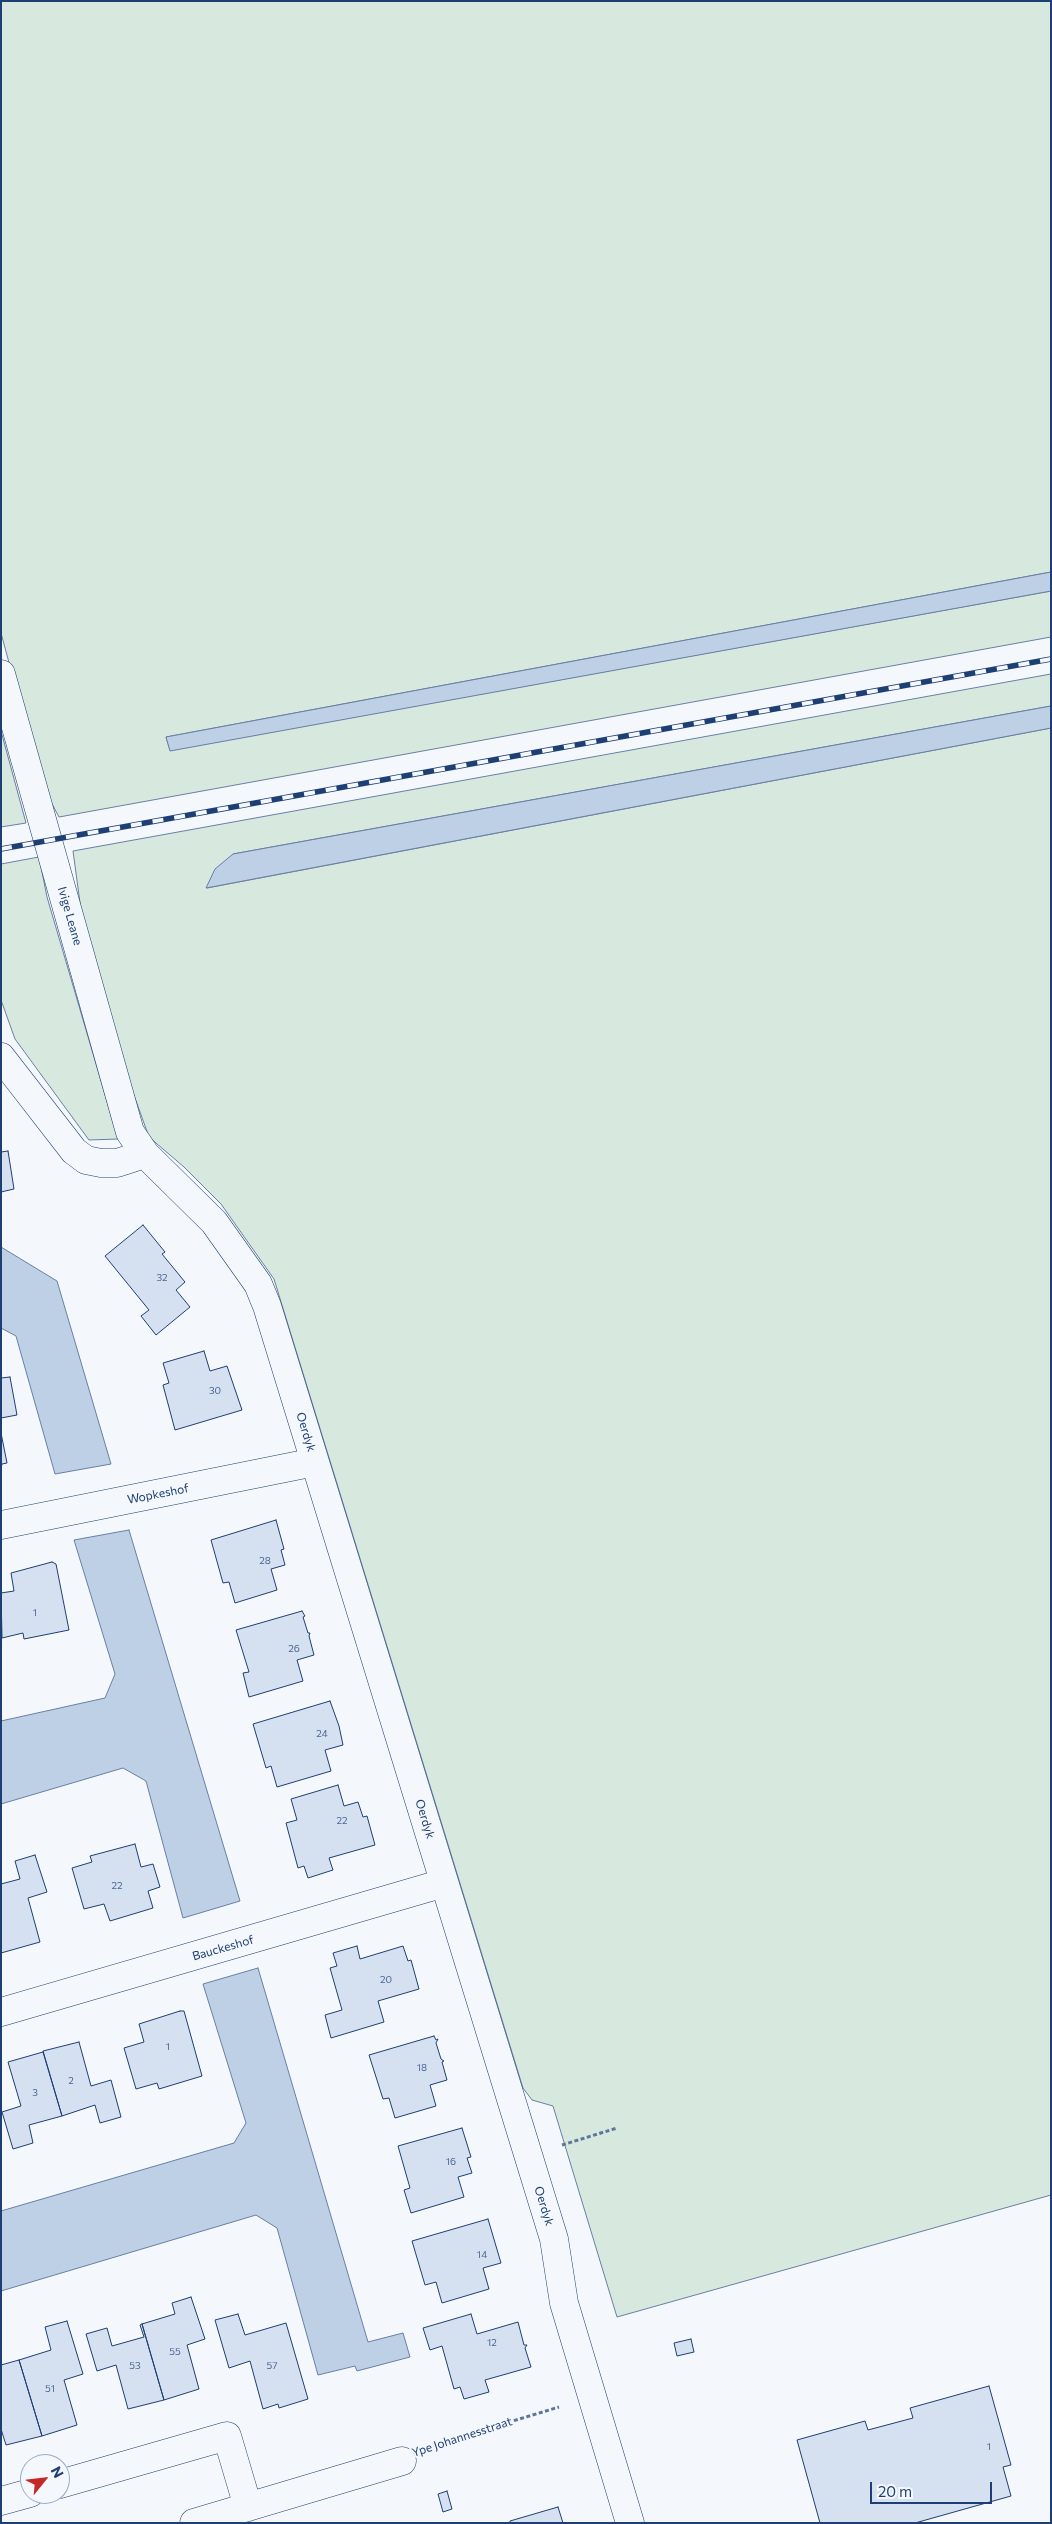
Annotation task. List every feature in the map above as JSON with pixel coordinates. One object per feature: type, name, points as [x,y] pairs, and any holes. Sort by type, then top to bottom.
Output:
[{"type":"street","name":"Ivige Leane","points":[[1,674],[130,1132],[145,1154]]},
{"type":"street","points":[[1,1057],[74,1151],[86,1160],[101,1163],[117,1163],[145,1154]]},
{"type":"street","name":"Oerdyk","points":[[145,1154],[214,1222],[258,1284],[267,1306],[554,2239],[564,2303],[630,2523]]},
{"type":"street","name":"Wopkeshof","points":[[1,1525],[315,1462]]},
{"type":"street","name":"Bauckeshof","points":[[1,2012],[444,1883]]},
{"type":"street","points":[[70,2481],[227,2436],[252,2512]]},
{"type":"street","name":"Ype Johannesstraat","points":[[194,2523],[252,2512],[402,2461]]},
{"type":"street","points":[[1,2501],[20,2496]]},
{"type":"path","points":[[528,2156],[617,2128]]},
{"type":"path","name":"Ype Johannesstraat","points":[[402,2461],[410,2452],[593,2397]]},
{"type":"shaded area","points":[[1,1],[1051,1],[1051,572],[166,737],[170,750],[1051,591],[1051,637],[59,817],[42,785],[1,633]]},
{"type":"shaded area","points":[[1051,674],[1051,706],[233,854],[207,888],[1051,728],[1051,2195],[617,2317],[553,2106],[532,2100],[523,2088],[274,1279],[221,1204],[184,1167],[149,1137],[131,1087],[81,910],[73,851]]},
{"type":"shaded area","points":[[1,731],[26,823],[1,827]]},
{"type":"shaded area","points":[[39,857],[47,897],[118,1139],[89,1140],[15,1039],[1,1000],[1,864]]},
{"type":"water","points":[[1051,572],[1051,591],[170,751],[166,737]]},
{"type":"water","points":[[1051,706],[1051,728],[206,888],[215,869],[233,854]]},
{"type":"water","points":[[1,1247],[57,1281],[111,1464],[55,1474],[16,1336],[1,1328]]},
{"type":"water","points":[[129,1530],[240,1901],[183,1918],[146,1781],[123,1768],[1,1804],[1,1721],[105,1698],[115,1674],[74,1540]]},
{"type":"water","points":[[258,1968],[368,2342],[403,2333],[410,2357],[357,2371],[355,2366],[318,2375],[277,2228],[256,2215],[1,2291],[1,2211],[234,2143],[246,2123],[203,1984]]},
{"type":"building","points":[[8,1151],[14,1189],[1,1192],[1,1152]]},
{"type":"building","points":[[143,1225],[165,1252],[162,1254],[185,1282],[176,1290],[190,1307],[156,1335],[141,1316],[149,1310],[105,1256]]},
{"type":"building","points":[[204,1351],[210,1371],[227,1366],[242,1410],[175,1430],[163,1385],[169,1383],[163,1363]]},
{"type":"building","points":[[10,1377],[17,1415],[1,1418],[1,1378]]},
{"type":"building","points":[[1,1433],[7,1463],[2,1464],[1,1468]]},
{"type":"building","points":[[276,1520],[284,1549],[281,1550],[285,1565],[271,1569],[277,1590],[235,1603],[229,1582],[223,1583],[211,1540]]},
{"type":"building","points":[[52,1562],[56,1564],[69,1630],[24,1639],[23,1633],[2,1638],[1,1593],[14,1591],[11,1573]]},
{"type":"building","points":[[302,1611],[305,1616],[303,1617],[308,1633],[310,1633],[309,1636],[314,1655],[297,1660],[303,1681],[249,1697],[243,1673],[249,1672],[236,1630]]},
{"type":"building","points":[[330,1701],[339,1726],[343,1745],[325,1750],[331,1771],[277,1787],[271,1766],[266,1768],[253,1724]]},
{"type":"building","points":[[338,1785],[344,1806],[358,1802],[363,1817],[367,1816],[375,1845],[329,1858],[333,1870],[308,1878],[304,1866],[298,1868],[286,1823],[297,1820],[291,1799]]},
{"type":"building","points":[[135,1844],[141,1867],[153,1864],[160,1887],[148,1891],[153,1908],[110,1921],[104,1904],[84,1909],[72,1868],[92,1862],[90,1856]]},
{"type":"building","points":[[35,1855],[47,1892],[28,1898],[40,1942],[1,1953],[1,1884],[20,1879],[15,1861]]},
{"type":"building","points":[[357,1946],[360,1959],[403,1946],[408,1961],[411,1960],[419,1989],[378,2001],[384,2022],[331,2038],[325,2015],[342,2010],[330,1968],[337,1966],[333,1953]]},
{"type":"building","points":[[184,2011],[202,2076],[159,2089],[157,2083],[136,2089],[124,2048],[144,2042],[139,2024]]},
{"type":"building","points":[[434,2036],[436,2040],[438,2039],[436,2043],[441,2059],[444,2061],[442,2062],[447,2080],[430,2085],[436,2106],[395,2118],[389,2098],[383,2099],[369,2055]]},
{"type":"building","points":[[79,2042],[91,2086],[111,2080],[121,2117],[100,2123],[95,2105],[62,2116],[43,2051]]},
{"type":"building","points":[[43,2052],[62,2116],[29,2125],[33,2143],[13,2149],[2,2112],[21,2106],[8,2062]]},
{"type":"building","points":[[462,2128],[471,2157],[467,2158],[472,2173],[458,2177],[464,2197],[411,2213],[404,2190],[410,2188],[398,2146]]},
{"type":"building","points":[[488,2219],[501,2263],[483,2268],[489,2289],[442,2303],[436,2282],[425,2285],[412,2241]]},
{"type":"building","points":[[191,2297],[205,2339],[187,2345],[199,2389],[164,2400],[142,2324],[175,2314],[172,2303]]},
{"type":"building","points":[[238,2314],[245,2335],[286,2323],[308,2399],[279,2408],[278,2404],[263,2409],[250,2361],[229,2368],[215,2320]]},
{"type":"building","points":[[471,2314],[477,2334],[518,2322],[524,2345],[527,2345],[525,2348],[531,2367],[485,2380],[489,2392],[464,2399],[460,2387],[454,2389],[442,2346],[430,2350],[423,2328]]},
{"type":"building","points":[[67,2321],[83,2374],[64,2380],[77,2425],[42,2436],[19,2360],[51,2350],[45,2327]]},
{"type":"building","points":[[142,2324],[164,2400],[128,2409],[116,2365],[97,2371],[86,2334],[107,2328],[112,2346],[144,2337],[140,2325]]},
{"type":"building","points":[[691,2339],[694,2352],[677,2356],[674,2343]]},
{"type":"building","points":[[19,2360],[42,2436],[6,2445],[1,2429],[1,2365]]},
{"type":"building","points":[[989,2386],[1011,2465],[1003,2467],[1011,2496],[915,2523],[820,2523],[797,2440],[865,2421],[868,2430],[913,2418],[910,2408]]},
{"type":"building","points":[[447,2491],[452,2509],[443,2512],[438,2494]]},
{"type":"building","points":[[558,2507],[563,2523],[510,2523],[510,2521]]},
{"type":"railway","points":[[1,849],[1051,659]]}]
